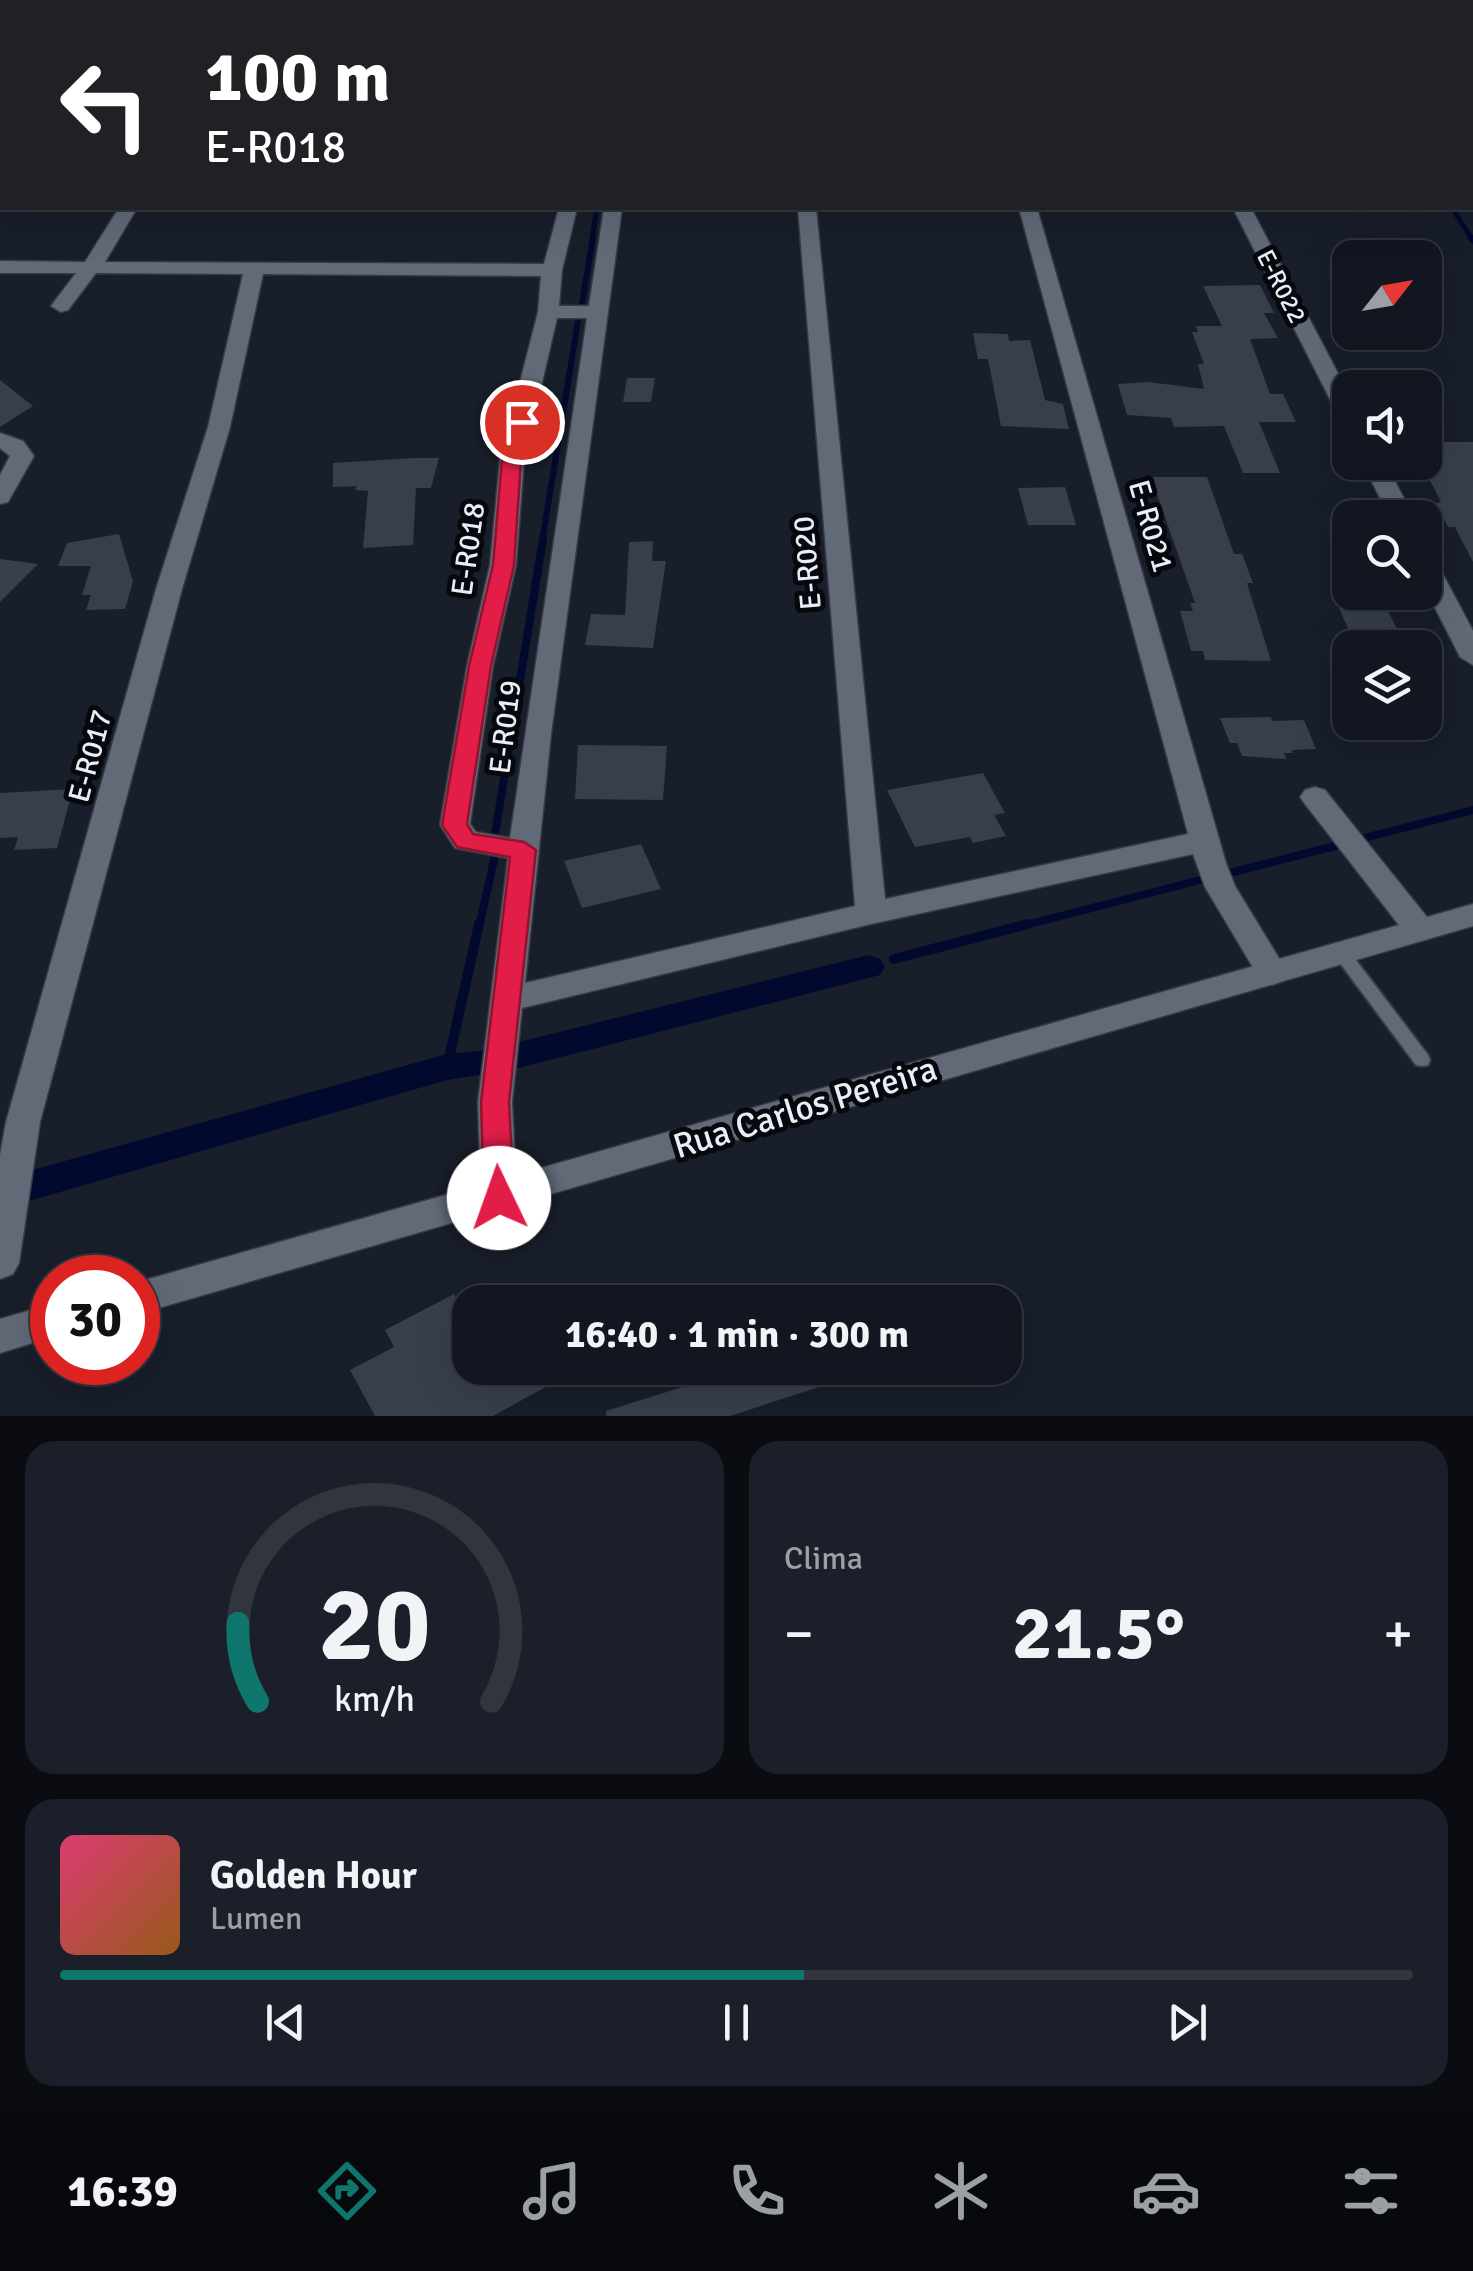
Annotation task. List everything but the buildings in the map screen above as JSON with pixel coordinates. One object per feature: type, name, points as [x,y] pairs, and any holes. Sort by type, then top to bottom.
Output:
[{"type":"street","points":[[61,306],[127,210]]},
{"type":"street","name":"E-R018","points":[[524,850],[466,842],[454,825],[480,666],[504,565],[512,460],[548,312],[552,270],[567,210]]},
{"type":"street","name":"E-R019","points":[[499,1198],[495,1102],[524,850],[557,575],[613,210]]},
{"type":"street","name":"E-R020","points":[[808,210],[871,912]]},
{"type":"street","name":"E-R021","points":[[1029,210],[1212,864],[1272,972]]},
{"type":"street","name":"E-R022","points":[[1243,210],[1332,382]]},
{"type":"street","points":[[0,267],[552,270]]},
{"type":"street","name":"E-R017","points":[[0,1263],[23,1122],[169,588],[218,427],[254,268]]},
{"type":"street","points":[[548,312],[598,312]]},
{"type":"street","points":[[0,440],[15,446],[22,456],[0,497]]},
{"type":"street","points":[[1442,596],[1473,656]]},
{"type":"street","points":[[1315,797],[1420,930]]},
{"type":"street","points":[[508,999],[871,912],[1212,864]]},
{"type":"street","name":"Rua Carlos Pereira","points":[[160,1292],[499,1198],[928,1070],[1473,916]]},
{"type":"street","points":[[0,1336],[30,1328]]},
{"type":"lane","points":[[1340,951],[1422,1060]]},
{"type":"waterway","points":[[592,239],[597,210]]},
{"type":"waterway","points":[[1453,210],[1472,239]]},
{"type":"waterway","points":[[582,304],[593,237]]},
{"type":"waterway","points":[[1470,237],[1473,241]]},
{"type":"waterway","points":[[542,542],[578,321]]},
{"type":"waterway","points":[[495,834],[543,539]]},
{"type":"waterway","points":[[1356,840],[1473,810]]},
{"type":"waterway","points":[[1233,872],[1343,844]]},
{"type":"waterway","points":[[479,927],[494,860]]},
{"type":"waterway","points":[[1018,927],[1212,877]]},
{"type":"waterway","points":[[447,1067],[479,924]]},
{"type":"waterway","points":[[894,959],[1028,924]]},
{"type":"waterway","points":[[515,1056],[869,967]]},
{"type":"waterway","points":[[29,1186],[447,1067],[487,1063]]},
{"type":"route","points":[[499,1198],[495,1102],[524,850],[466,842],[454,825],[480,666],[504,565],[512,460],[522,422]]}]
